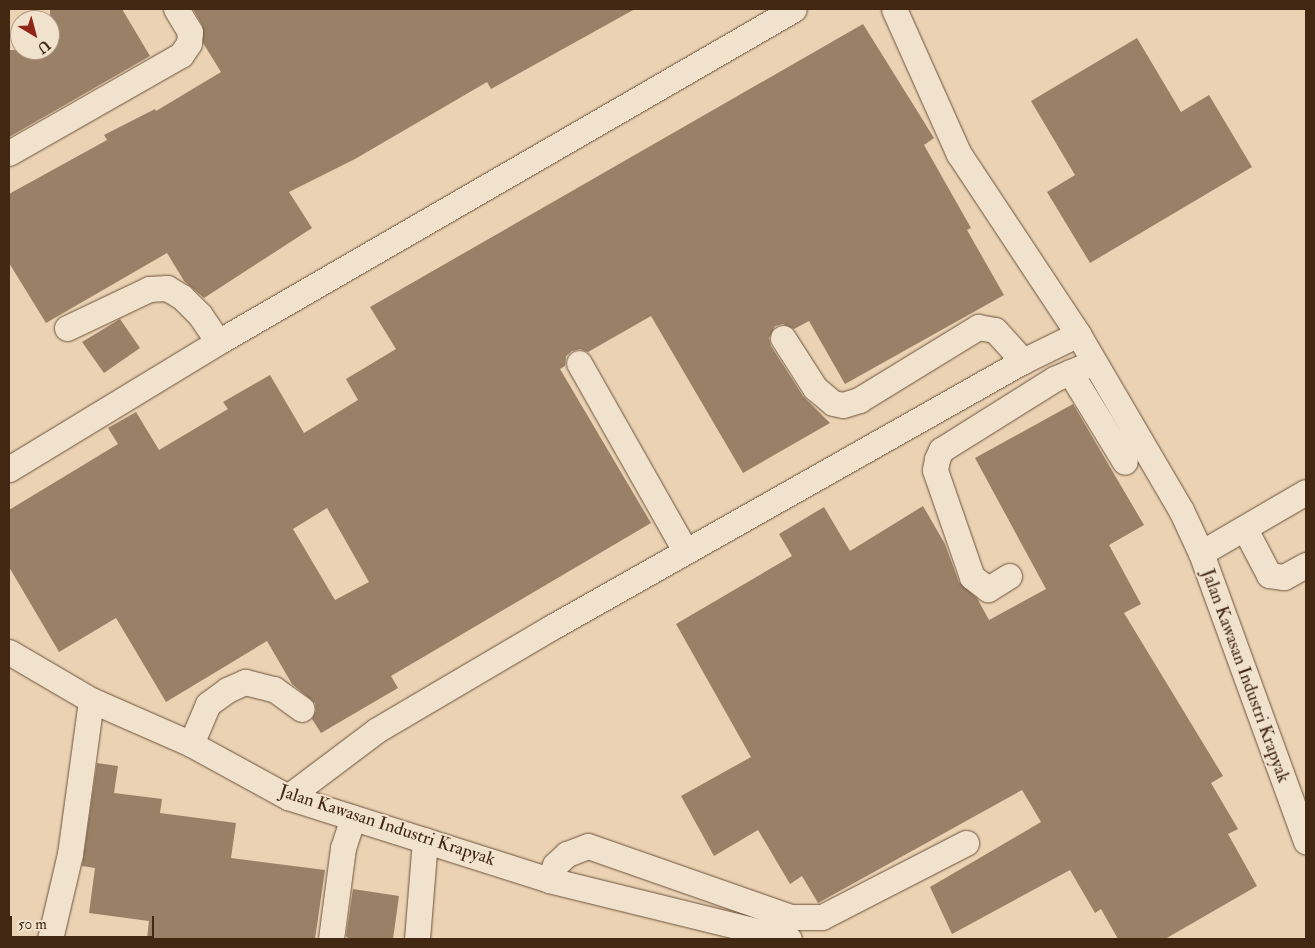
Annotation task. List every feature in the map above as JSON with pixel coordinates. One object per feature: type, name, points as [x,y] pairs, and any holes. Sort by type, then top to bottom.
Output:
[{"type":"lane","points":[[9,153],[181,55],[189,43],[190,32],[176,9]]},
{"type":"lane","points":[[9,469],[218,342],[794,9]]},
{"type":"lane","name":"Jalan Kawasan Industri Krapyak","points":[[894,9],[959,154],[1078,334],[1181,510],[1200,553],[1306,839]]},
{"type":"lane","points":[[67,328],[149,289],[167,288],[182,297],[200,315],[218,342]]},
{"type":"lane","points":[[783,338],[816,388],[833,403],[843,405],[859,400],[978,327],[995,330],[1023,361]]},
{"type":"lane","points":[[288,797],[377,730],[685,550],[1023,361],[1078,334]]},
{"type":"lane","points":[[1009,576],[988,589],[972,577],[935,470],[937,459],[941,450],[1070,372],[1094,362]]},
{"type":"lane","points":[[579,364],[685,550]]},
{"type":"lane","points":[[1070,372],[1125,462]]},
{"type":"lane","points":[[1200,553],[1245,529],[1306,492]]},
{"type":"lane","points":[[1245,529],[1269,575],[1284,577],[1306,565]]},
{"type":"lane","name":"Jalan Kawasan Industri Krapyak","points":[[9,652],[91,700],[191,744],[288,797],[550,880],[789,939]]},
{"type":"lane","points":[[191,744],[208,704],[227,690],[245,682],[274,689],[302,709]]},
{"type":"lane","points":[[50,939],[70,854],[91,700]]},
{"type":"lane","points":[[331,939],[343,848],[353,818]]},
{"type":"lane","points":[[417,939],[425,840]]},
{"type":"lane","points":[[550,880],[555,865],[567,854],[588,846],[791,917],[822,917],[966,843]]},
{"type":"building","points":[[122,9],[150,56],[9,137],[9,50],[10,60],[60,60],[60,10],[50,10]]},
{"type":"building","points":[[193,9],[635,9],[491,89],[487,82],[355,159],[289,192],[312,228],[204,298],[184,281],[167,253],[46,323],[9,263],[9,194],[107,140],[104,135],[155,109],[156,111],[221,72],[203,43],[202,25]]},
{"type":"building","points":[[863,24],[934,138],[924,145],[971,228],[967,230],[1004,295],[845,384],[809,321],[794,329],[783,324],[775,326],[769,338],[771,346],[803,396],[830,423],[743,473],[651,316],[588,352],[580,349],[572,351],[566,356],[565,366],[560,369],[651,523],[391,676],[398,688],[321,733],[312,719],[316,711],[315,703],[292,684],[267,641],[166,702],[116,618],[59,652],[9,567],[9,510],[118,444],[108,428],[136,412],[159,450],[228,409],[223,402],[270,375],[304,433],[358,400],[346,379],[396,349],[370,307]],"holes":[[[327,508],[369,582],[335,600],[293,529]]]},
{"type":"building","points":[[1137,38],[1181,112],[1209,95],[1252,167],[1090,263],[1047,192],[1075,175],[1031,101]]},
{"type":"building","points":[[120,319],[140,348],[104,373],[82,342]]},
{"type":"building","points":[[1073,404],[1144,525],[1109,545],[1141,604],[1124,613],[1223,776],[1211,783],[1238,829],[1228,834],[1257,886],[1165,939],[1118,939],[1101,909],[1095,913],[1070,870],[952,934],[930,887],[1041,822],[1022,790],[818,903],[802,876],[790,884],[758,830],[714,856],[681,796],[751,757],[676,624],[792,556],[779,534],[824,507],[850,551],[923,506],[945,544],[959,582],[977,598],[989,620],[1046,589],[975,458]]},
{"type":"building","points":[[97,763],[118,766],[114,793],[162,799],[160,813],[236,823],[231,858],[325,870],[315,939],[147,939],[149,921],[89,913],[95,868],[82,866]]},
{"type":"building","points":[[353,889],[399,896],[393,939],[349,939],[346,936]]}]
